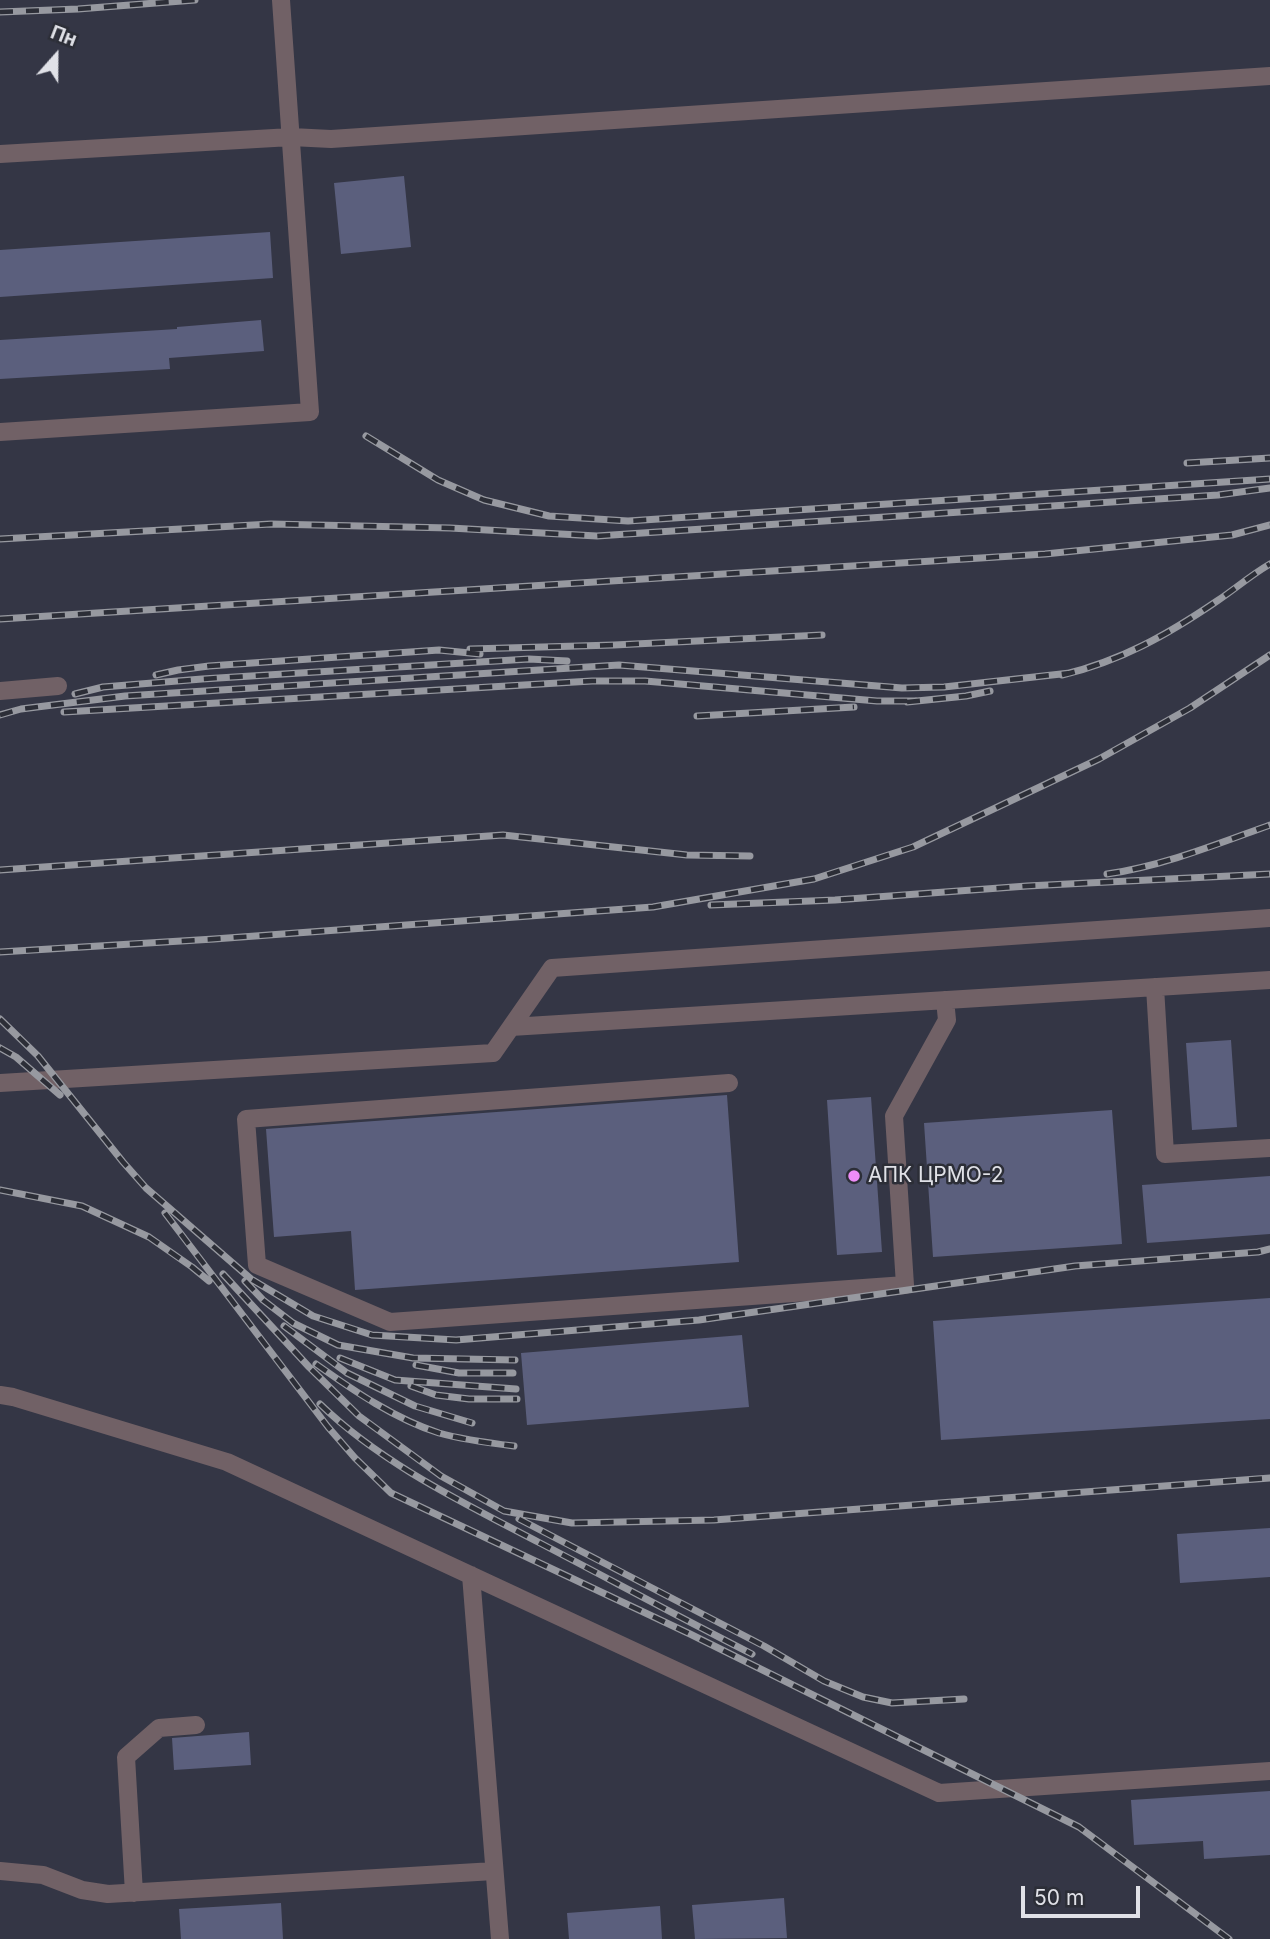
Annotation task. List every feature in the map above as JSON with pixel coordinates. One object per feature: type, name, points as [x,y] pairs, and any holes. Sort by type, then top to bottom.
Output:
[{"type":"lane","points":[[0,432],[310,412],[281,0]]},
{"type":"lane","points":[[0,153],[291,137],[331,139],[1270,76]]},
{"type":"lane","points":[[0,691],[58,686]]},
{"type":"lane","points":[[0,1083],[493,1054],[552,968],[1270,918]]},
{"type":"lane","points":[[511,1027],[1270,980]]},
{"type":"lane","points":[[1155,988],[1165,1154],[1270,1148]]},
{"type":"lane","points":[[729,1083],[246,1119],[257,1265],[390,1322],[905,1285],[894,1116],[947,1020],[946,1000]]},
{"type":"lane","points":[[0,1395],[13,1396],[227,1462],[939,1793],[1270,1771]]},
{"type":"lane","points":[[471,1575],[500,1939]]},
{"type":"lane","points":[[134,1893],[126,1756],[159,1728],[196,1725]]},
{"type":"lane","points":[[0,1871],[43,1875],[82,1889],[108,1894],[494,1871]]},
{"type":"shaded area","points":[[0,0],[1270,0],[1270,1939],[0,1939]]},
{"type":"building","points":[[404,176],[411,247],[341,254],[334,183]]},
{"type":"building","points":[[270,232],[273,278],[0,297],[0,250]]},
{"type":"building","points":[[261,320],[264,351],[169,358],[170,369],[0,379],[0,340],[177,329]]},
{"type":"building","points":[[1231,1040],[1237,1127],[1192,1130],[1186,1043]]},
{"type":"building","points":[[727,1095],[739,1262],[355,1290],[351,1231],[274,1237],[266,1129]]},
{"type":"building","points":[[871,1097],[882,1252],[837,1255],[827,1100]]},
{"type":"building","points":[[1112,1110],[1122,1244],[933,1257],[924,1123]]},
{"type":"building","points":[[1270,1176],[1270,1234],[1147,1243],[1142,1185]]},
{"type":"building","points":[[1270,1298],[1270,1419],[941,1440],[933,1321]]},
{"type":"building","points":[[742,1335],[749,1407],[527,1425],[521,1353]]},
{"type":"building","points":[[1270,1528],[1270,1577],[1180,1583],[1177,1534]]},
{"type":"building","points":[[249,1732],[251,1765],[174,1770],[172,1738]]},
{"type":"building","points":[[1270,1791],[1270,1855],[1204,1859],[1203,1841],[1134,1845],[1131,1800]]},
{"type":"building","points":[[784,1898],[787,1938],[695,1939],[692,1905]]},
{"type":"building","points":[[281,1903],[283,1939],[181,1939],[179,1909]]},
{"type":"building","points":[[660,1906],[662,1939],[569,1939],[567,1913]]},
{"type":"railway","points":[[0,12],[195,0]]},
{"type":"railway","points":[[366,436],[438,480],[484,500],[549,516],[628,521],[1270,479]]},
{"type":"railway","points":[[1187,463],[1270,458]]},
{"type":"railway","points":[[0,539],[271,524],[450,528],[597,536],[1218,495],[1270,488]]},
{"type":"railway","points":[[0,619],[1045,554],[1232,535],[1270,525]]},
{"type":"railway","points":[[1062,675],[1104,662],[1162,636],[1270,564]]},
{"type":"railway","points":[[470,649],[822,635]]},
{"type":"railway","points":[[156,675],[209,666],[439,650],[480,654]]},
{"type":"railway","points":[[0,952],[653,907],[814,879],[913,847],[1099,759],[1190,708],[1270,655]]},
{"type":"railway","points":[[75,694],[103,687],[202,679],[529,659],[567,661]]},
{"type":"railway","points":[[0,715],[21,709],[125,696],[619,665],[902,688],[944,687],[1070,673]]},
{"type":"railway","points":[[64,712],[592,681],[645,681],[877,701],[916,701]]},
{"type":"railway","points":[[907,702],[990,691]]},
{"type":"railway","points":[[697,716],[854,707]]},
{"type":"railway","points":[[1107,874],[1169,860],[1270,825]]},
{"type":"railway","points":[[0,870],[503,835],[687,855],[750,856]]},
{"type":"railway","points":[[711,905],[1270,874]]},
{"type":"railway","points":[[0,1019],[38,1056],[146,1188],[251,1279],[313,1316],[372,1335],[456,1340],[699,1320],[1075,1266],[1270,1249]]},
{"type":"railway","points":[[0,1048],[16,1057],[60,1095]]},
{"type":"railway","points":[[0,1190],[82,1206],[149,1237],[209,1281]]},
{"type":"railway","points":[[165,1213],[328,1427],[391,1493],[690,1634],[1079,1827],[1229,1939]]},
{"type":"railway","points":[[223,1274],[309,1367],[359,1416],[441,1476],[504,1511],[572,1523],[714,1520],[1270,1478]]},
{"type":"railway","points":[[245,1281],[263,1300],[293,1323],[338,1345],[413,1358],[515,1360]]},
{"type":"railway","points":[[284,1326],[347,1373],[415,1406],[472,1423]]},
{"type":"railway","points":[[340,1358],[395,1380],[516,1389]]},
{"type":"railway","points":[[316,1364],[375,1403],[423,1427],[458,1438],[514,1446]]},
{"type":"railway","points":[[416,1365],[459,1373],[513,1373]]},
{"type":"railway","points":[[411,1386],[436,1395],[469,1399],[517,1399]]},
{"type":"railway","points":[[320,1404],[344,1426],[425,1481],[752,1654]]},
{"type":"railway","points":[[519,1519],[764,1646],[824,1681],[863,1697],[892,1703],[964,1699]]},
{"type":"place","name":"АПК ЦРМО-2","points":[[854,1176]]}]
